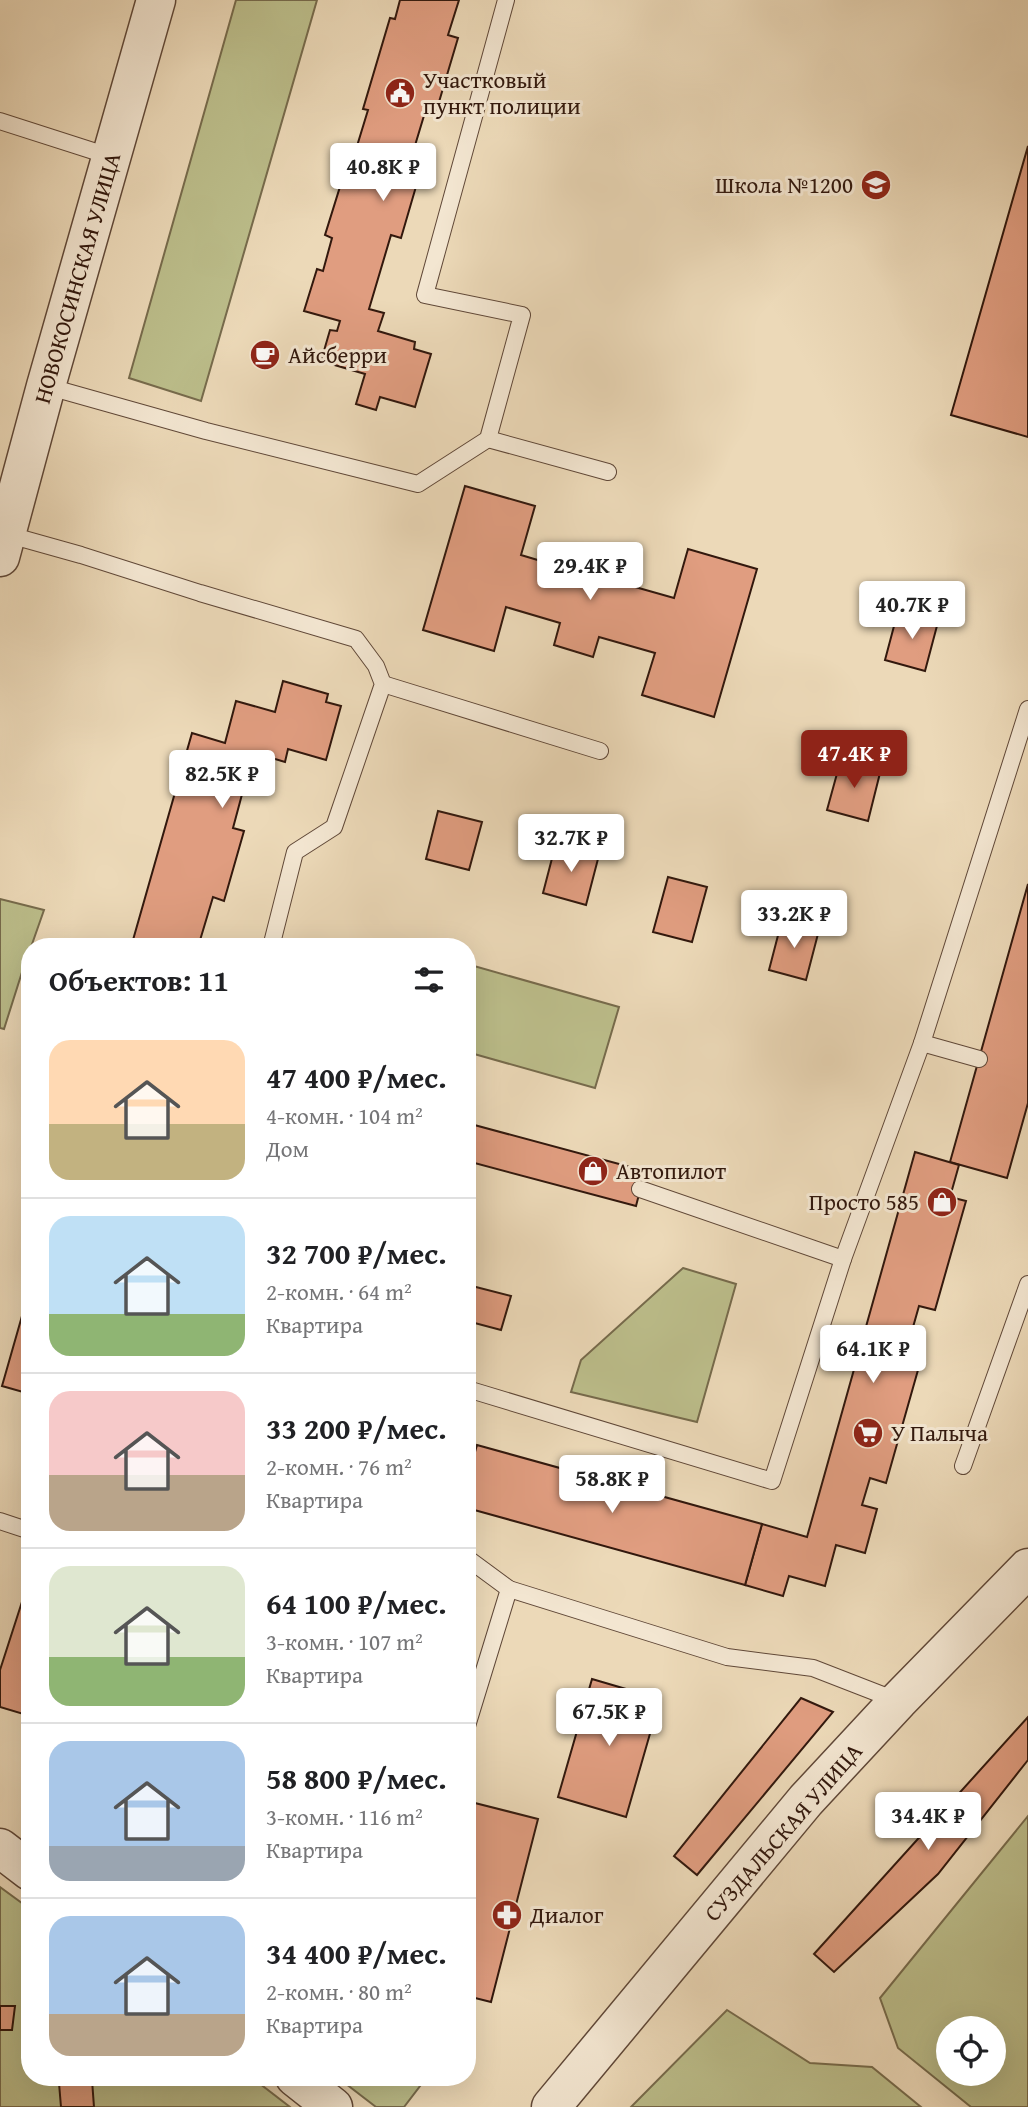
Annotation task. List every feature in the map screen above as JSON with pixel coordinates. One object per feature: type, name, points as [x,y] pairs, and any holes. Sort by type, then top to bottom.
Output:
[{"type":"street","name":"НОВОКОСИНСКАЯ УЛИЦА","points":[[3,546],[156,0]]},
{"type":"street","name":"СУЗДАЛЬСКАЯ УЛИЦА","points":[[551,2107],[806,1800],[1028,1568]]},
{"type":"street","points":[[0,1848],[21,1864]]},
{"type":"street","points":[[306,2086],[333,2107]]},
{"type":"lane","points":[[46,386],[418,484],[488,439],[522,315],[425,295],[506,0]]},
{"type":"lane","points":[[0,121],[112,157]]},
{"type":"lane","points":[[488,439],[608,472]]},
{"type":"lane","points":[[3,546],[81,555],[356,639],[376,666],[383,684],[334,827],[295,852],[273,938]]},
{"type":"lane","points":[[383,684],[600,751]]},
{"type":"lane","points":[[476,1392],[772,1481],[843,1259],[922,1043],[1028,709]]},
{"type":"lane","points":[[922,1043],[979,1059]]},
{"type":"lane","points":[[640,1189],[843,1259]]},
{"type":"lane","points":[[963,1465],[1028,1284]]},
{"type":"lane","points":[[0,1521],[21,1528]]},
{"type":"lane","points":[[476,1565],[509,1589],[727,1657],[813,1668],[898,1701]]},
{"type":"lane","points":[[476,1697],[509,1589]]},
{"type":"green space","points":[[236,0],[317,0],[201,401],[129,378]]},
{"type":"green space","points":[[0,899],[44,910],[34,938],[21,938],[21,975],[4,1029],[0,1028]]},
{"type":"green space","points":[[476,967],[619,1007],[595,1088],[476,1055]]},
{"type":"green space","points":[[683,1268],[736,1284],[697,1422],[571,1392],[581,1360]]},
{"type":"green space","points":[[1028,1816],[1028,2107],[971,2107],[945,2086],[1006,2086],[1006,2016],[936,2016],[936,2079],[898,2048],[880,1998]]},
{"type":"green space","points":[[0,1887],[21,1902],[21,2086],[263,2086],[290,2107],[0,2107]]},
{"type":"green space","points":[[727,2010],[810,2063],[872,2067],[921,2107],[631,2107]]},
{"type":"green space","points":[[349,2086],[420,2086],[404,2107],[376,2107]]},
{"type":"building","points":[[400,0],[459,0],[448,35],[458,38],[436,112],[426,109],[410,162],[422,166],[401,238],[391,235],[369,309],[384,313],[378,331],[415,342],[414,349],[431,354],[415,407],[380,397],[376,410],[356,404],[365,374],[321,361],[330,330],[337,331],[340,321],[304,311],[317,269],[323,271],[332,238],[325,235],[353,145],[357,146],[368,110],[363,109],[390,18],[395,19]]},
{"type":"building","points":[[1028,146],[1028,437],[951,415]]},
{"type":"building","points":[[465,486],[535,506],[521,555],[581,573],[586,556],[618,566],[614,581],[674,598],[688,549],[757,569],[714,717],[642,695],[655,653],[599,637],[593,657],[554,645],[560,623],[506,607],[494,651],[423,630]]},
{"type":"building","points":[[898,611],[938,622],[925,671],[885,660]]},
{"type":"building","points":[[283,681],[328,694],[326,702],[341,706],[326,760],[288,749],[285,762],[265,756],[260,775],[248,772],[233,828],[244,831],[224,901],[213,897],[201,938],[134,938],[192,733],[225,743],[236,701],[275,712]]},
{"type":"building","points":[[841,759],[881,769],[868,821],[827,810]]},
{"type":"building","points":[[438,811],[482,822],[469,870],[426,859]]},
{"type":"building","points":[[556,843],[599,855],[586,905],[543,893]]},
{"type":"building","points":[[668,877],[707,887],[692,942],[653,932]]},
{"type":"building","points":[[1028,884],[1028,1103],[1007,1178],[950,1162]]},
{"type":"building","points":[[782,920],[819,930],[806,980],[769,970]]},
{"type":"building","points":[[476,1125],[645,1171],[636,1206],[476,1163]]},
{"type":"building","points":[[915,1152],[959,1165],[950,1197],[966,1201],[935,1310],[919,1306],[902,1366],[918,1370],[886,1483],[870,1478],[862,1505],[877,1509],[865,1553],[836,1545],[825,1586],[789,1576],[783,1596],[745,1585],[762,1524],[807,1537]]},
{"type":"building","points":[[476,1287],[511,1296],[501,1330],[476,1323]]},
{"type":"building","points":[[21,1320],[21,1391],[2,1386]]},
{"type":"building","points":[[477,1445],[762,1524],[745,1585],[476,1510]]},
{"type":"building","points":[[21,1605],[21,1713],[0,1707],[0,1670]]},
{"type":"building","points":[[592,1679],[660,1699],[626,1817],[558,1797]]},
{"type":"building","points":[[801,1698],[833,1712],[697,1875],[674,1856]]},
{"type":"building","points":[[1028,1717],[1028,1760],[938,1874],[834,1972],[814,1954]]},
{"type":"building","points":[[476,1803],[538,1819],[491,2002],[476,1998]]},
{"type":"building","points":[[0,2006],[15,2006],[12,2030],[0,2030]]},
{"type":"building","points":[[59,2086],[92,2086],[94,2107],[61,2107]]},
{"type":"place","name":"Участковый пункт полиции","points":[[400,93]]},
{"type":"place","name":"Школа №1200","points":[[876,185]]},
{"type":"place","name":"Айсберри","points":[[265,355]]},
{"type":"place","name":"Автопилот","points":[[593,1171]]},
{"type":"place","name":"Просто 585","points":[[942,1202]]},
{"type":"place","name":"У Палыча","points":[[868,1433]]},
{"type":"place","name":"Диалог","points":[[507,1915]]}]
